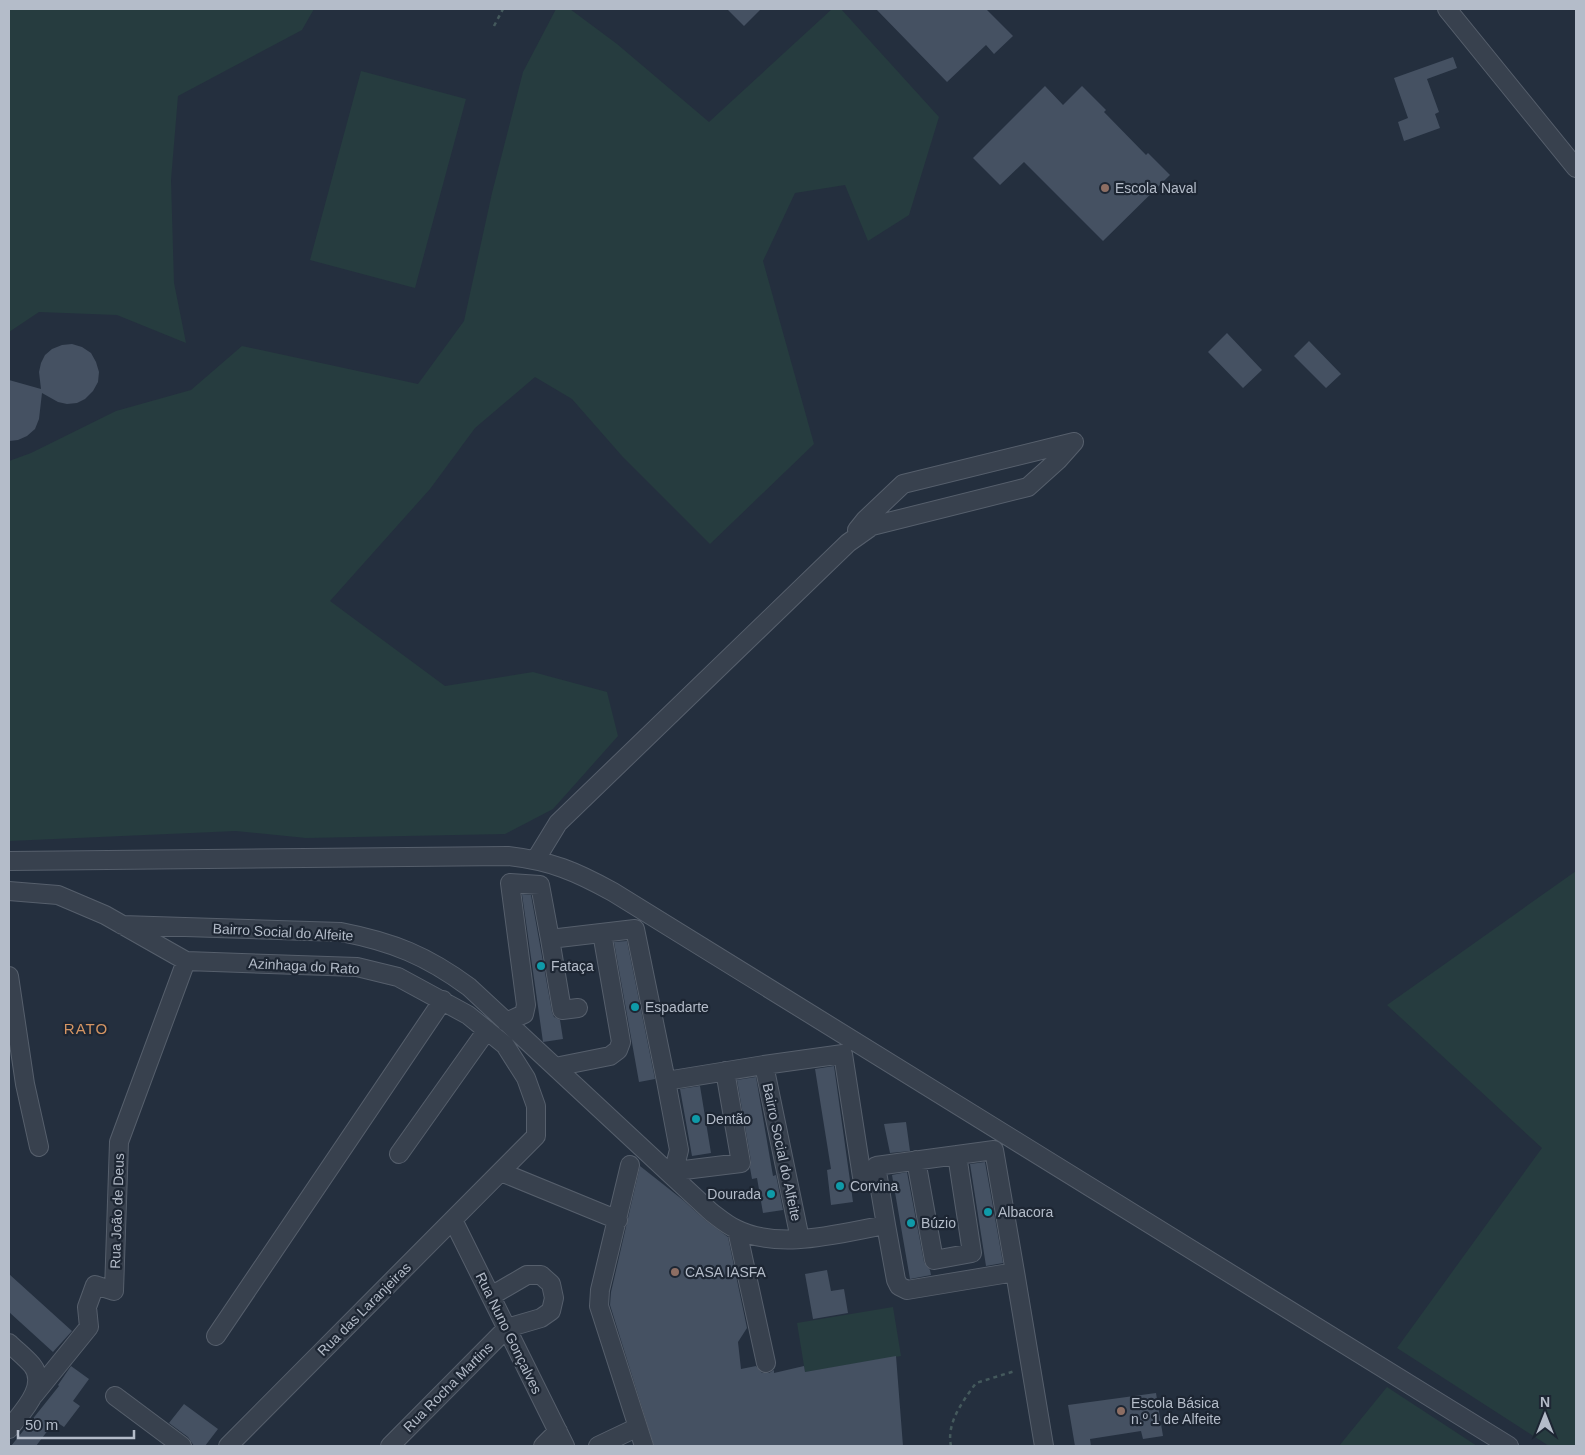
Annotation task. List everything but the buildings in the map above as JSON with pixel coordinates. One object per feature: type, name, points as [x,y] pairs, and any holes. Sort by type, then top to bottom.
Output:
[{"type":"street","points":[[1447,9],[1576,168]]},
{"type":"street","points":[[536,859],[558,823],[848,542],[865,520],[903,484],[1074,442],[1058,460],[1028,487],[872,526],[848,542]]},
{"type":"street","points":[[9,861],[508,856],[536,859],[585,876],[1509,1446]]},
{"type":"street","points":[[506,1022],[524,1014],[526,1005],[510,883],[540,885],[562,1010],[578,1008]]},
{"type":"street","name":"Azinhaga do Rato","points":[[9,891],[58,896],[105,915],[186,961],[357,967],[398,977],[443,1000],[468,1015],[505,1045],[526,1078],[536,1106],[536,1136],[501,1172]]},
{"type":"street","name":"Bairro Social do Alfeite","points":[[122,925],[341,932],[369,937],[418,955],[442,968],[469,987],[711,1212],[737,1230],[766,1238],[800,1239],[886,1225]]},
{"type":"street","points":[[550,940],[635,929],[679,1150],[676,1162],[668,1172]]},
{"type":"street","points":[[555,1067],[610,1056],[618,1050],[621,1042],[602,933]]},
{"type":"street","name":"Rua João de Deus","points":[[34,1395],[89,1327],[87,1307],[95,1285],[114,1291],[119,1142],[186,961]]},
{"type":"street","points":[[9,976],[25,1084],[39,1147]]},
{"type":"street","points":[[216,1336],[443,1000]]},
{"type":"street","points":[[399,1154],[486,1030]]},
{"type":"street","name":"Bairro Social do Alfeite","points":[[666,1081],[843,1054],[862,1177]]},
{"type":"street","name":"Bairro Social do Alfeite","points":[[764,1065],[800,1239]]},
{"type":"street","points":[[668,1172],[741,1163],[725,1071]]},
{"type":"street","points":[[1015,1272],[907,1290],[899,1286],[896,1280],[876,1166],[994,1150],[1015,1272],[1044,1446]]},
{"type":"street","points":[[916,1160],[934,1260],[972,1253],[957,1155]]},
{"type":"street","points":[[630,1165],[600,1290],[599,1306],[644,1446]]},
{"type":"street","points":[[501,1172],[618,1220]]},
{"type":"street","name":"Rua das Laranjeiras","points":[[228,1446],[501,1172]]},
{"type":"street","name":"Rua Nuno Gonçalves","points":[[453,1220],[562,1439]]},
{"type":"street","points":[[737,1230],[766,1363]]},
{"type":"street","points":[[491,1296],[527,1274],[541,1275],[551,1284],[554,1298],[551,1311],[541,1318],[507,1328]]},
{"type":"street","name":"Rua Rocha Martins","points":[[390,1446],[507,1328]]},
{"type":"street","points":[[9,1343],[33,1366],[37,1380],[34,1395],[9,1429]]},
{"type":"street","points":[[115,1396],[182,1446]]},
{"type":"street","points":[[598,1446],[638,1427]]},
{"type":"street","points":[[543,1446],[562,1439]]},
{"type":"path","points":[[494,26],[503,9]]},
{"type":"path","points":[[951,1446],[949,1438],[956,1413],[976,1383],[1031,1367]]},
{"type":"green space","points":[[9,9],[314,9],[302,30],[178,96],[171,180],[174,283],[186,343],[117,315],[39,312],[9,332]]},
{"type":"green space","points":[[556,9],[570,9],[617,44],[709,122],[832,9],[841,9],[939,117],[909,215],[868,241],[845,185],[795,193],[763,261],[814,444],[710,544],[622,456],[572,399],[535,377],[475,428],[430,489],[330,601],[445,686],[533,672],[607,692],[618,736],[553,809],[505,834],[306,838],[236,831],[9,841],[9,461],[31,453],[116,411],[191,390],[242,346],[418,384],[464,321],[492,193],[523,72]]},
{"type":"green space","points":[[361,71],[466,99],[415,288],[310,260]]},
{"type":"green space","points":[[1576,871],[1576,1446],[1549,1446],[1397,1348],[1542,1148],[1387,1005]]},
{"type":"green space","points":[[893,1307],[901,1356],[805,1372],[797,1323]]},
{"type":"green space","points":[[1387,1387],[1477,1446],[1339,1446]]},
{"type":"place","name":"Escola Naval","points":[[1105,188]]},
{"type":"place","name":"Fataça","points":[[541,966]]},
{"type":"place","name":"Espadarte","points":[[635,1007]]},
{"type":"place","name":"Dentão","points":[[696,1119]]},
{"type":"place","name":"Corvina","points":[[840,1186]]},
{"type":"place","name":"Dourada","points":[[771,1194]]},
{"type":"place","name":"Albacora","points":[[988,1212]]},
{"type":"place","name":"Búzio","points":[[911,1223]]},
{"type":"place","name":"CASA IASFA","points":[[675,1272]]},
{"type":"place","name":"Escola Básica n.º 1 de Alfeite","points":[[1121,1411]]},
{"type":"district","name":"RATO","points":[[86,1028]]}]
